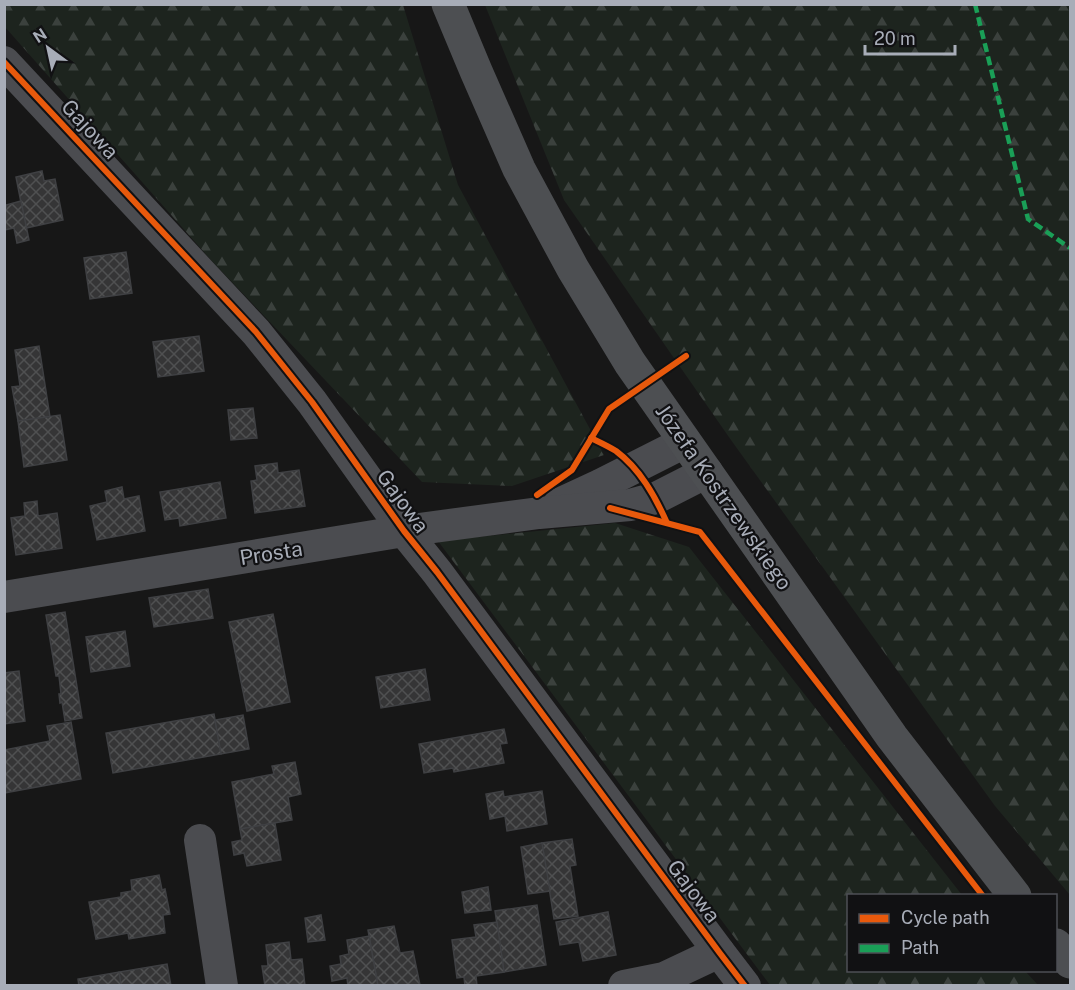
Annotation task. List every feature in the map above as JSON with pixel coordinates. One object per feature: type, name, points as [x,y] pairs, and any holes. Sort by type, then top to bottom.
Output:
[{"type":"main road","name":"Józefa Kostrzewskiego","points":[[448,4],[514,158],[543,216],[630,363],[892,737],[1013,894]]},
{"type":"main road","points":[[1057,946],[1071,962]]},
{"type":"street","name":"Gajowa","points":[[4,62],[256,332],[312,402],[404,531],[437,572],[745,986]]},
{"type":"street","name":"Prosta","points":[[539,513],[685,442]]},
{"type":"street","name":"Prosta","points":[[4,597],[404,531],[539,513],[630,505],[656,498],[707,472]]},
{"type":"street","points":[[200,840],[222,986]]},
{"type":"street","points":[[624,986],[664,978],[719,952]]},
{"type":"green space","points":[[4,5],[403,5],[458,185],[604,455],[512,486],[422,482],[211,260],[5,27]]},
{"type":"green space","points":[[485,5],[1070,5],[1070,895],[995,806],[731,440],[564,200]]},
{"type":"green space","points":[[615,523],[689,547],[961,894],[847,894],[847,972],[1026,972],[1038,985],[770,985],[438,541]]},
{"type":"building","points":[[42,171],[44,181],[55,179],[63,220],[26,228],[16,177]]},
{"type":"building","points":[[21,201],[29,240],[17,243],[14,228],[4,230],[4,208],[6,205]]},
{"type":"building","points":[[126,252],[132,293],[90,299],[84,258]]},
{"type":"building","points":[[199,336],[204,371],[158,377],[153,342]]},
{"type":"building","points":[[39,346],[50,417],[18,421],[12,387],[20,386],[15,350]]},
{"type":"building","points":[[253,408],[257,438],[231,440],[228,410]]},
{"type":"building","points":[[60,415],[67,460],[24,467],[18,421]]},
{"type":"building","points":[[277,463],[278,473],[299,470],[305,506],[255,513],[251,481],[257,480],[255,466]]},
{"type":"building","points":[[220,482],[226,518],[180,526],[179,518],[165,520],[160,492]]},
{"type":"building","points":[[122,487],[124,499],[139,496],[145,531],[97,540],[90,506],[107,502],[105,491]]},
{"type":"building","points":[[37,501],[38,516],[57,513],[62,548],[16,555],[11,518],[25,516],[24,503]]},
{"type":"building","points":[[208,589],[213,618],[154,627],[149,598]]},
{"type":"building","points":[[65,612],[82,718],[65,721],[62,702],[60,703],[59,676],[56,676],[46,615]]},
{"type":"building","points":[[273,614],[290,702],[247,711],[229,622]]},
{"type":"building","points":[[125,631],[130,666],[91,672],[86,637]]},
{"type":"building","points":[[425,669],[430,700],[381,708],[376,677]]},
{"type":"building","points":[[19,671],[25,721],[4,724],[4,673]]},
{"type":"building","points":[[214,714],[221,754],[113,773],[106,733]]},
{"type":"building","points":[[243,715],[249,749],[221,754],[215,720]]},
{"type":"building","points":[[71,722],[81,779],[4,793],[4,750],[50,741],[47,726]]},
{"type":"building","points":[[504,729],[507,743],[500,744],[504,763],[454,772],[453,768],[424,773],[419,744]]},
{"type":"building","points":[[295,762],[301,794],[288,797],[292,820],[240,829],[232,782],[274,774],[272,766]]},
{"type":"building","points":[[503,791],[504,797],[542,791],[547,824],[507,831],[505,816],[490,819],[486,794]]},
{"type":"building","points":[[275,823],[281,860],[247,866],[244,853],[234,855],[232,842],[242,840],[240,829]]},
{"type":"building","points":[[572,839],[576,865],[570,866],[578,916],[554,919],[542,843]]},
{"type":"building","points":[[542,843],[550,891],[528,894],[521,847]]},
{"type":"building","points":[[159,875],[162,890],[165,889],[170,914],[163,915],[165,933],[129,939],[128,933],[96,939],[89,902],[121,897],[121,893],[132,891],[131,880]]},
{"type":"building","points":[[488,887],[491,910],[465,913],[462,892]]},
{"type":"building","points":[[537,905],[546,965],[504,972],[495,911]]},
{"type":"building","points":[[608,912],[616,955],[583,961],[579,942],[560,945],[556,922]]},
{"type":"building","points":[[321,915],[325,940],[308,942],[305,918]]},
{"type":"building","points":[[497,922],[504,972],[476,976],[477,986],[465,986],[464,977],[457,978],[452,940],[476,937],[474,925]]},
{"type":"building","points":[[394,926],[400,953],[413,951],[420,985],[378,986],[368,930]]},
{"type":"building","points":[[369,936],[378,986],[348,986],[347,978],[332,981],[330,966],[341,964],[340,956],[349,954],[347,940]]},
{"type":"building","points":[[289,942],[291,960],[302,959],[305,986],[265,986],[262,966],[268,966],[266,945]]},
{"type":"building","points":[[167,964],[171,986],[121,986],[119,972]]},
{"type":"building","points":[[119,972],[121,986],[79,986],[78,979]]},
{"type":"marked path","points":[[975,4],[1028,219],[1070,248]]},
{"type":"cycle path","points":[[4,62],[256,332],[312,402],[404,531],[437,572],[745,986]]},
{"type":"cycle path","points":[[537,495],[572,470],[609,409],[686,356]]},
{"type":"cycle path","points":[[591,438],[625,458],[652,493],[667,523]]},
{"type":"cycle path","points":[[610,508],[700,532],[981,894]]}]
